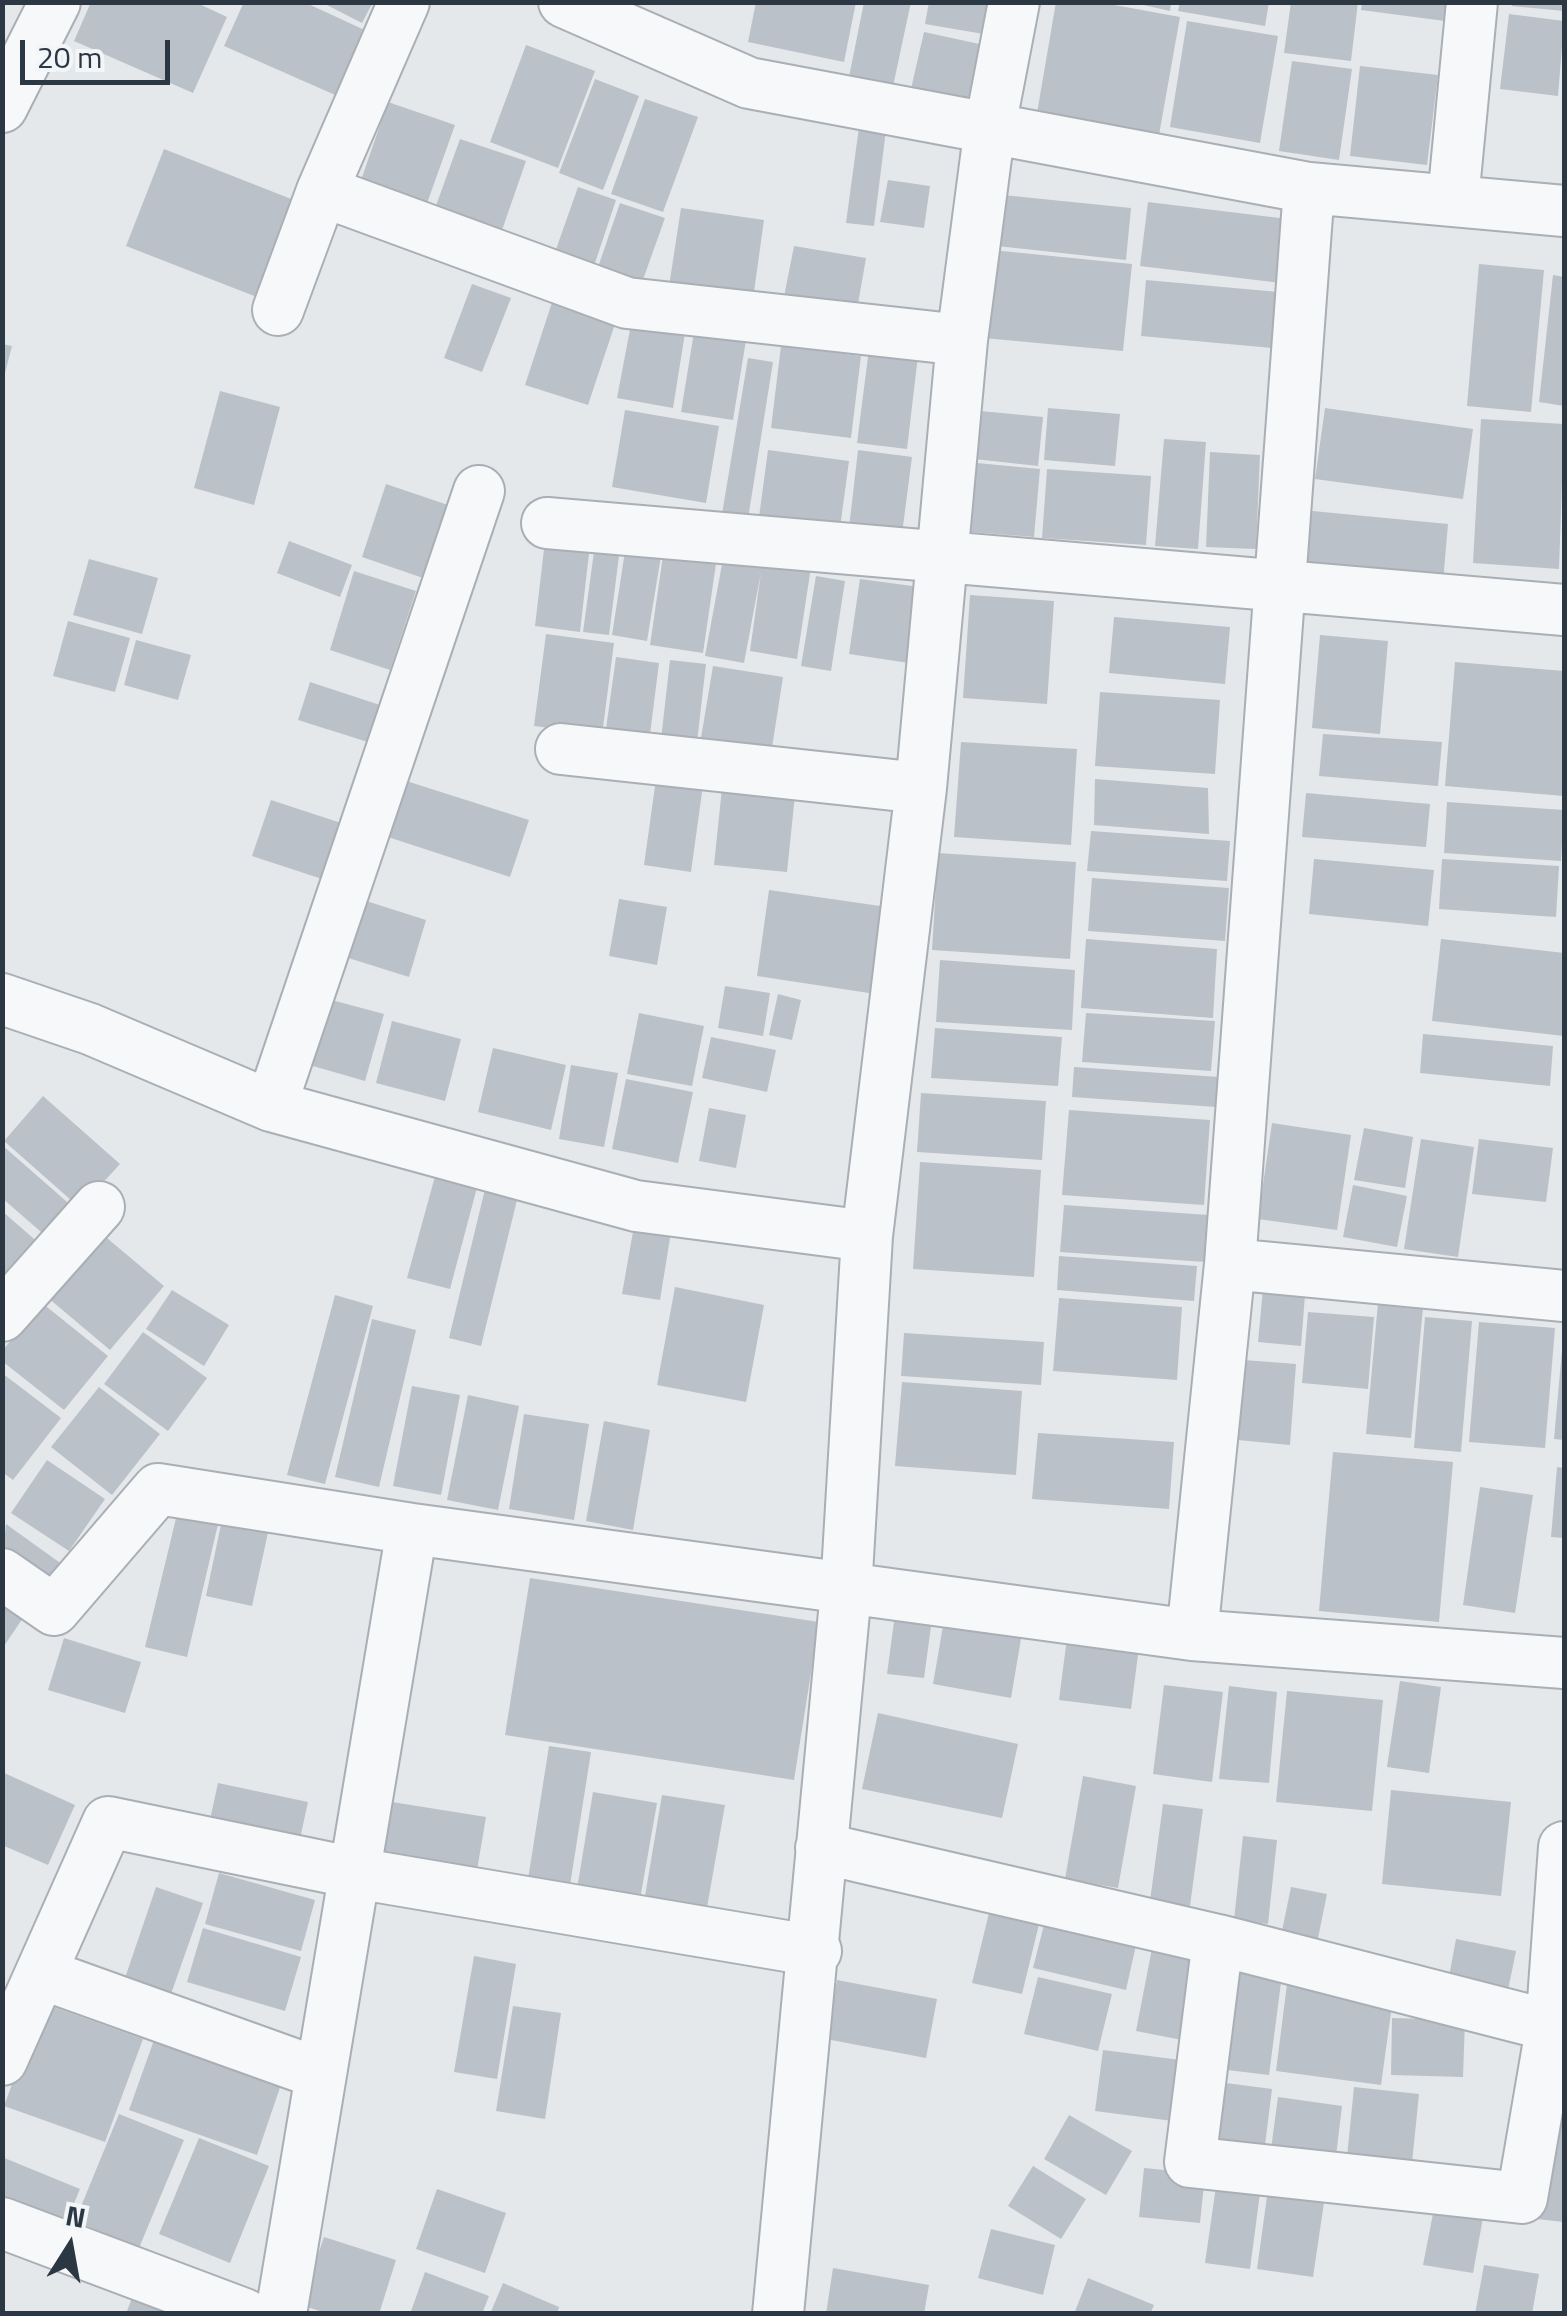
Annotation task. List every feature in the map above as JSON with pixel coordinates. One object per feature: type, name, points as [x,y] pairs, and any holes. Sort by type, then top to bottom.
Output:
[{"type":"street","points":[[2,108],[55,2]]},
{"type":"street","points":[[278,310],[322,192],[404,2]]},
{"type":"street","points":[[564,2],[749,83],[1310,188],[1564,210]]},
{"type":"street","points":[[778,2314],[816,1952],[821,1848],[846,1591],[867,1236],[921,788],[962,340],[990,126],[1014,2]]},
{"type":"street","points":[[1453,200],[1472,2]]},
{"type":"street","points":[[1192,1635],[1230,1264],[1310,188]]},
{"type":"street","points":[[322,192],[626,303],[962,340]]},
{"type":"street","points":[[271,1106],[479,491]]},
{"type":"street","points":[[547,522],[1564,610]]},
{"type":"street","points":[[561,749],[921,788]]},
{"type":"street","points":[[2,999],[90,1029],[271,1106],[636,1206],[867,1236]]},
{"type":"street","points":[[2,1316],[99,1207]]},
{"type":"street","points":[[1230,1264],[1564,1296]]},
{"type":"street","points":[[2,1574],[54,1610],[158,1488],[412,1530],[1192,1635],[1564,1663]]},
{"type":"street","points":[[281,2314],[412,1530]]},
{"type":"street","points":[[2,2060],[108,1822],[355,1873],[816,1952]]},
{"type":"street","points":[[1218,1940],[1190,2162],[1522,2198],[1558,2029],[1564,1846]]},
{"type":"street","points":[[821,1848],[1218,1940],[1558,2029]]},
{"type":"street","points":[[42,1974],[322,2074]]},
{"type":"street","points":[[2,2223],[244,2314]]},
{"type":"building","points":[[91,2],[195,2],[227,17],[193,93],[74,41]]},
{"type":"building","points":[[244,2],[304,2],[371,33],[342,98],[224,46]]},
{"type":"building","points":[[321,2],[373,2],[362,23]]},
{"type":"building","points":[[756,2],[856,2],[844,62],[748,42]]},
{"type":"building","points":[[864,2],[911,2],[892,91],[848,82]]},
{"type":"building","points":[[929,2],[1006,2],[1001,37],[925,24]]},
{"type":"building","points":[[1056,2],[1098,2],[1180,17],[1159,135],[1037,113]]},
{"type":"building","points":[[1130,2],[1171,2],[1170,11]]},
{"type":"building","points":[[1180,2],[1269,2],[1265,26],[1178,11]]},
{"type":"building","points":[[1291,2],[1358,2],[1351,61],[1284,53]]},
{"type":"building","points":[[1362,2],[1448,2],[1445,21],[1361,10]]},
{"type":"building","points":[[1512,2],[1564,2],[1564,11],[1512,6]]},
{"type":"building","points":[[1509,14],[1564,21],[1558,96],[1500,89]]},
{"type":"building","points":[[1187,21],[1278,36],[1260,143],[1170,127]]},
{"type":"building","points":[[924,32],[998,48],[982,118],[908,102]]},
{"type":"building","points":[[526,45],[595,71],[558,168],[490,142]]},
{"type":"building","points":[[1292,61],[1352,69],[1339,160],[1279,151]]},
{"type":"building","points":[[1360,66],[1438,75],[1427,165],[1350,156]]},
{"type":"building","points":[[595,79],[639,96],[603,190],[559,173]]},
{"type":"building","points":[[645,99],[698,117],[663,212],[611,194]]},
{"type":"building","points":[[388,102],[455,125],[425,209],[359,186]]},
{"type":"building","points":[[859,127],[886,130],[874,226],[846,223]]},
{"type":"building","points":[[460,139],[526,161],[500,236],[433,214]]},
{"type":"building","points":[[164,149],[304,204],[267,301],[126,246]]},
{"type":"building","points":[[888,180],[930,186],[924,228],[880,222]]},
{"type":"building","points":[[578,187],[616,200],[593,269],[554,255]]},
{"type":"building","points":[[1003,195],[1131,208],[1126,260],[997,246]]},
{"type":"building","points":[[1148,202],[1296,220],[1289,284],[1140,266]]},
{"type":"building","points":[[620,203],[665,218],[640,288],[596,273]]},
{"type":"building","points":[[681,208],[764,220],[752,306],[668,293]]},
{"type":"building","points":[[794,246],[866,258],[857,310],[784,297]]},
{"type":"building","points":[[992,250],[1132,264],[1123,351],[984,338]]},
{"type":"building","points":[[1479,264],[1544,270],[1531,412],[1467,406]]},
{"type":"building","points":[[1553,275],[1564,277],[1564,406],[1539,402]]},
{"type":"building","points":[[1146,280],[1278,292],[1272,348],[1141,336]]},
{"type":"building","points":[[472,284],[511,298],[482,372],[444,358]]},
{"type":"building","points":[[557,287],[620,309],[588,405],[525,385]]},
{"type":"building","points":[[631,324],[685,333],[673,408],[617,398]]},
{"type":"building","points":[[695,326],[747,334],[733,420],[681,412]]},
{"type":"building","points":[[870,341],[919,347],[907,449],[857,443]]},
{"type":"building","points":[[2,344],[12,346],[4,377],[2,377]]},
{"type":"building","points":[[781,346],[861,356],[851,438],[771,428]]},
{"type":"building","points":[[748,358],[773,362],[747,525],[721,520]]},
{"type":"building","points":[[220,391],[280,407],[254,505],[194,488]]},
{"type":"building","points":[[1048,408],[1120,414],[1115,466],[1044,460]]},
{"type":"building","points":[[1325,408],[1473,429],[1463,499],[1315,479]]},
{"type":"building","points":[[625,410],[719,426],[706,503],[612,487]]},
{"type":"building","points":[[970,410],[1043,417],[1038,466],[965,458]]},
{"type":"building","points":[[1481,419],[1564,424],[1559,569],[1473,563]]},
{"type":"building","points":[[1164,439],[1206,442],[1198,549],[1155,546]]},
{"type":"building","points":[[768,450],[849,461],[838,543],[757,532]]},
{"type":"building","points":[[858,450],[912,457],[902,534],[849,528]]},
{"type":"building","points":[[1210,452],[1260,455],[1256,549],[1206,547]]},
{"type":"building","points":[[977,463],[1040,469],[1034,537],[971,532]]},
{"type":"building","points":[[1047,469],[1151,476],[1146,545],[1042,538]]},
{"type":"building","points":[[386,484],[451,506],[426,579],[362,557]]},
{"type":"building","points":[[1302,510],[1448,524],[1442,594],[1296,581]]},
{"type":"building","points":[[546,532],[591,536],[580,632],[535,626]]},
{"type":"building","points":[[596,537],[621,540],[609,635],[583,632]]},
{"type":"building","points":[[289,541],[352,565],[340,597],[277,573]]},
{"type":"building","points":[[626,545],[662,550],[647,641],[612,635]]},
{"type":"building","points":[[664,549],[717,557],[703,653],[650,645]]},
{"type":"building","points":[[89,559],[158,578],[142,634],[73,615]]},
{"type":"building","points":[[723,559],[763,567],[764,560],[811,567],[797,659],[750,651],[761,572],[744,663],[705,656]]},
{"type":"building","points":[[354,571],[416,591],[390,670],[330,650]]},
{"type":"building","points":[[816,576],[845,581],[831,671],[801,666]]},
{"type":"building","points":[[860,579],[920,587],[909,663],[849,654]]},
{"type":"building","points":[[970,595],[1054,601],[1047,704],[963,698]]},
{"type":"building","points":[[1114,617],[1230,627],[1225,684],[1109,673]]},
{"type":"building","points":[[68,621],[130,638],[115,692],[53,676]]},
{"type":"building","points":[[546,634],[614,643],[602,735],[534,726]]},
{"type":"building","points":[[1320,635],[1388,641],[1380,734],[1312,728]]},
{"type":"building","points":[[136,640],[191,655],[178,700],[124,685]]},
{"type":"building","points":[[616,657],[659,663],[649,742],[605,736]]},
{"type":"building","points":[[670,660],[706,664],[696,751],[660,748]]},
{"type":"building","points":[[1455,662],[1564,671],[1564,796],[1445,786]]},
{"type":"building","points":[[713,666],[783,677],[769,767],[698,756]]},
{"type":"building","points":[[310,682],[383,706],[371,743],[298,720]]},
{"type":"building","points":[[1100,692],[1220,700],[1215,774],[1095,766]]},
{"type":"building","points":[[1323,734],[1442,742],[1438,786],[1319,776]]},
{"type":"building","points":[[961,742],[1077,749],[1071,845],[954,837]]},
{"type":"building","points":[[400,779],[529,820],[510,877],[382,835]]},
{"type":"building","points":[[656,779],[703,785],[691,872],[644,865]]},
{"type":"building","points":[[1095,779],[1208,788],[1209,834],[1094,825]]},
{"type":"building","points":[[722,788],[795,795],[787,872],[714,865]]},
{"type":"building","points":[[1306,793],[1430,804],[1426,847],[1302,837]]},
{"type":"building","points":[[271,800],[341,823],[322,879],[252,856]]},
{"type":"building","points":[[1447,802],[1564,810],[1561,861],[1444,853]]},
{"type":"building","points":[[1091,831],[1230,841],[1227,881],[1087,871]]},
{"type":"building","points":[[938,853],[1076,862],[1070,959],[932,950]]},
{"type":"building","points":[[1314,859],[1434,870],[1428,926],[1309,914]]},
{"type":"building","points":[[1442,859],[1559,866],[1556,917],[1439,909]]},
{"type":"building","points":[[1092,878],[1229,888],[1225,941],[1088,931]]},
{"type":"building","points":[[769,890],[894,908],[882,995],[757,976]]},
{"type":"building","points":[[360,899],[426,920],[409,977],[342,956]]},
{"type":"building","points":[[619,899],[667,907],[657,965],[609,956]]},
{"type":"building","points":[[1086,939],[1217,949],[1213,1018],[1081,1008]]},
{"type":"building","points":[[1441,939],[1564,953],[1564,1036],[1432,1021]]},
{"type":"building","points":[[940,960],[1075,970],[1072,1030],[936,1022]]},
{"type":"building","points":[[725,986],[770,993],[763,1036],[718,1028]]},
{"type":"building","points":[[778,994],[801,1000],[792,1040],[769,1035]]},
{"type":"building","points":[[324,998],[384,1014],[365,1081],[306,1064]]},
{"type":"building","points":[[639,1013],[704,1026],[692,1086],[627,1074]]},
{"type":"building","points":[[1086,1013],[1215,1021],[1211,1071],[1082,1062]]},
{"type":"building","points":[[392,1021],[461,1039],[445,1101],[376,1083]]},
{"type":"building","points":[[935,1028],[1062,1037],[1058,1086],[931,1078]]},
{"type":"building","points":[[1423,1034],[1553,1046],[1550,1086],[1420,1073]]},
{"type":"building","points":[[711,1037],[776,1050],[767,1092],[702,1078]]},
{"type":"building","points":[[493,1048],[566,1065],[551,1130],[478,1112]]},
{"type":"building","points":[[571,1065],[618,1073],[604,1147],[559,1139]]},
{"type":"building","points":[[1074,1067],[1219,1077],[1216,1107],[1072,1097]]},
{"type":"building","points":[[626,1079],[693,1092],[678,1163],[612,1149]]},
{"type":"building","points":[[921,1093],[1046,1101],[1042,1160],[917,1152]]},
{"type":"building","points":[[43,1096],[120,1164],[80,1208],[4,1141]]},
{"type":"building","points":[[709,1108],[746,1115],[736,1168],[699,1161]]},
{"type":"building","points":[[1069,1110],[1210,1120],[1204,1205],[1062,1195]]},
{"type":"building","points":[[1272,1123],[1351,1135],[1337,1230],[1258,1219]]},
{"type":"building","points":[[1364,1128],[1413,1137],[1405,1188],[1354,1180]]},
{"type":"building","points":[[1421,1139],[1474,1147],[1458,1257],[1404,1249]]},
{"type":"building","points":[[1479,1139],[1553,1148],[1546,1202],[1472,1194]]},
{"type":"building","points":[[2,1145],[74,1208],[48,1238],[2,1198]]},
{"type":"building","points":[[920,1162],[1041,1170],[1034,1277],[913,1269]]},
{"type":"building","points":[[437,1169],[479,1180],[450,1289],[407,1278]]},
{"type":"building","points":[[486,1185],[519,1192],[481,1346],[449,1338]]},
{"type":"building","points":[[1353,1185],[1407,1196],[1397,1247],[1343,1237]]},
{"type":"building","points":[[1064,1205],[1209,1215],[1206,1262],[1060,1252]]},
{"type":"building","points":[[2,1211],[41,1245],[2,1288]]},
{"type":"building","points":[[634,1226],[671,1232],[660,1300],[622,1294]]},
{"type":"building","points":[[101,1233],[164,1286],[110,1350],[47,1297]]},
{"type":"building","points":[[1059,1256],[1197,1266],[1194,1301],[1057,1290]]},
{"type":"building","points":[[1264,1278],[1306,1282],[1301,1346],[1258,1342]]},
{"type":"building","points":[[675,1287],[764,1305],[746,1402],[657,1385]]},
{"type":"building","points":[[172,1290],[229,1325],[204,1366],[146,1329]]},
{"type":"building","points":[[335,1295],[373,1306],[325,1484],[287,1475]]},
{"type":"building","points":[[1059,1298],[1182,1307],[1177,1380],[1053,1371]]},
{"type":"building","points":[[42,1303],[108,1356],[64,1410],[2,1361],[2,1351]]},
{"type":"building","points":[[1378,1303],[1423,1307],[1411,1438],[1366,1434]]},
{"type":"building","points":[[1308,1312],[1374,1317],[1368,1389],[1302,1383]]},
{"type":"building","points":[[1425,1317],[1472,1321],[1461,1452],[1414,1448]]},
{"type":"building","points":[[372,1319],[416,1330],[379,1487],[335,1477]]},
{"type":"building","points":[[1479,1322],[1555,1328],[1545,1448],[1469,1442]]},
{"type":"building","points":[[143,1332],[207,1378],[168,1431],[104,1384]]},
{"type":"building","points":[[904,1333],[1044,1342],[1041,1385],[901,1376]]},
{"type":"building","points":[[1564,1350],[1564,1440],[1554,1439]]},
{"type":"building","points":[[1244,1360],[1296,1364],[1290,1445],[1238,1440]]},
{"type":"building","points":[[2,1373],[61,1418],[13,1480],[2,1472]]},
{"type":"building","points":[[902,1382],[1022,1391],[1016,1475],[895,1466]]},
{"type":"building","points":[[412,1386],[460,1395],[441,1495],[393,1486]]},
{"type":"building","points":[[99,1387],[160,1434],[112,1495],[51,1447]]},
{"type":"building","points":[[468,1395],[519,1406],[498,1510],[447,1500]]},
{"type":"building","points":[[524,1414],[589,1424],[574,1520],[509,1509]]},
{"type":"building","points":[[604,1421],[650,1430],[633,1530],[586,1521]]},
{"type":"building","points":[[1038,1433],[1174,1442],[1169,1509],[1032,1499]]},
{"type":"building","points":[[1333,1452],[1453,1462],[1439,1622],[1319,1611]]},
{"type":"building","points":[[47,1460],[105,1499],[69,1551],[11,1513]]},
{"type":"building","points":[[1557,1467],[1564,1468],[1564,1538],[1551,1537]]},
{"type":"building","points":[[1480,1487],[1533,1495],[1515,1613],[1463,1605]]},
{"type":"building","points":[[178,1510],[219,1520],[187,1657],[145,1647]]},
{"type":"building","points":[[224,1510],[271,1519],[252,1606],[206,1596]]},
{"type":"building","points":[[6,1524],[63,1565],[43,1594],[2,1565]]},
{"type":"building","points":[[530,1578],[819,1622],[794,1780],[505,1735]]},
{"type":"building","points":[[2,1587],[31,1606],[2,1649]]},
{"type":"building","points":[[895,1614],[932,1619],[924,1678],[887,1674]]},
{"type":"building","points":[[944,1620],[1022,1633],[1011,1698],[933,1684]]},
{"type":"building","points":[[1068,1630],[1140,1639],[1131,1709],[1059,1700]]},
{"type":"building","points":[[64,1638],[141,1662],[125,1713],[48,1690]]},
{"type":"building","points":[[1400,1681],[1441,1687],[1429,1773],[1387,1767]]},
{"type":"building","points":[[1164,1685],[1223,1692],[1212,1782],[1153,1774]]},
{"type":"building","points":[[1229,1686],[1277,1692],[1269,1783],[1219,1779]]},
{"type":"building","points":[[1287,1691],[1383,1700],[1372,1811],[1276,1802]]},
{"type":"building","points":[[878,1713],[1018,1744],[1002,1818],[862,1789]]},
{"type":"building","points":[[549,1746],[591,1752],[568,1898],[526,1892]]},
{"type":"building","points":[[2,1772],[75,1805],[48,1865],[2,1845]]},
{"type":"building","points":[[1083,1776],[1136,1786],[1118,1888],[1065,1879]]},
{"type":"building","points":[[218,1783],[308,1802],[296,1857],[206,1838]]},
{"type":"building","points":[[1391,1790],[1511,1802],[1501,1896],[1382,1884]]},
{"type":"building","points":[[593,1792],[657,1803],[639,1905],[576,1895]]},
{"type":"building","points":[[662,1795],[725,1805],[705,1919],[643,1908]]},
{"type":"building","points":[[392,1802],[486,1817],[474,1888],[380,1874]]},
{"type":"building","points":[[1163,1804],[1203,1809],[1190,1906],[1150,1901]]},
{"type":"building","points":[[1243,1836],[1277,1840],[1268,1924],[1234,1920]]},
{"type":"building","points":[[219,1873],[315,1900],[301,1951],[205,1924]]},
{"type":"building","points":[[156,1887],[203,1903],[171,1994],[125,1978]]},
{"type":"building","points":[[1291,1887],[1327,1894],[1317,1943],[1281,1936]]},
{"type":"building","points":[[994,1892],[1044,1904],[1022,1994],[972,1983]]},
{"type":"building","points":[[1049,1905],[1140,1927],[1126,1990],[1033,1968]]},
{"type":"building","points":[[203,1928],[301,1957],[285,2011],[187,1982]]},
{"type":"building","points":[[1154,1938],[1209,1949],[1192,2042],[1136,2031]]},
{"type":"building","points":[[1456,1939],[1516,1951],[1505,2005],[1446,1993]]},
{"type":"building","points":[[474,1956],[516,1964],[497,2079],[454,2072]]},
{"type":"building","points":[[1232,1968],[1282,1975],[1269,2075],[1219,2069]]},
{"type":"building","points":[[1038,1977],[1112,1994],[1098,2051],[1024,2034]]},
{"type":"building","points":[[837,1980],[937,1999],[926,2058],[826,2039]]},
{"type":"building","points":[[1287,1984],[1393,1998],[1381,2085],[1276,2071]]},
{"type":"building","points":[[42,2003],[143,2039],[105,2142],[4,2106]]},
{"type":"building","points":[[513,2006],[561,2013],[545,2119],[496,2111]]},
{"type":"building","points":[[1392,2018],[1465,2020],[1463,2077],[1391,2075]]},
{"type":"building","points":[[159,2026],[286,2070],[257,2155],[129,2110]]},
{"type":"building","points":[[1103,2050],[1196,2062],[1188,2123],[1095,2111]]},
{"type":"building","points":[[1553,2078],[1564,2080],[1564,2222],[1537,2219]]},
{"type":"building","points":[[1226,2083],[1272,2089],[1263,2161],[1217,2154]]},
{"type":"building","points":[[1354,2087],[1419,2094],[1411,2173],[1346,2167]]},
{"type":"building","points":[[1278,2097],[1342,2106],[1334,2173],[1269,2164]]},
{"type":"building","points":[[119,2114],[184,2140],[139,2248],[75,2221]]},
{"type":"building","points":[[1069,2115],[1132,2151],[1106,2195],[1044,2159]]},
{"type":"building","points":[[199,2138],[269,2166],[230,2263],[159,2234]]},
{"type":"building","points":[[2,2157],[80,2189],[59,2240],[2,2217]]},
{"type":"building","points":[[1033,2166],[1086,2199],[1061,2239],[1008,2206]]},
{"type":"building","points":[[1144,2168],[1205,2174],[1200,2223],[1139,2217]]},
{"type":"building","points":[[1218,2172],[1262,2178],[1250,2269],[1205,2263]]},
{"type":"building","points":[[1269,2182],[1326,2189],[1313,2277],[1257,2269]]},
{"type":"building","points":[[437,2189],[506,2213],[485,2273],[416,2249]]},
{"type":"building","points":[[1437,2193],[1486,2201],[1473,2273],[1423,2265]]},
{"type":"building","points":[[991,2229],[1055,2245],[1043,2295],[978,2278]]},
{"type":"building","points":[[324,2237],[396,2260],[379,2314],[329,2314],[301,2305]]},
{"type":"building","points":[[1484,2265],[1539,2274],[1532,2314],[1475,2314]]},
{"type":"building","points":[[833,2268],[929,2285],[924,2314],[826,2314]]},
{"type":"building","points":[[425,2272],[489,2296],[482,2314],[410,2314]]},
{"type":"building","points":[[1088,2278],[1154,2305],[1150,2314],[1074,2314]]},
{"type":"building","points":[[503,2283],[559,2307],[557,2314],[490,2314]]},
{"type":"building","points":[[137,2284],[214,2314],[126,2314]]}]
